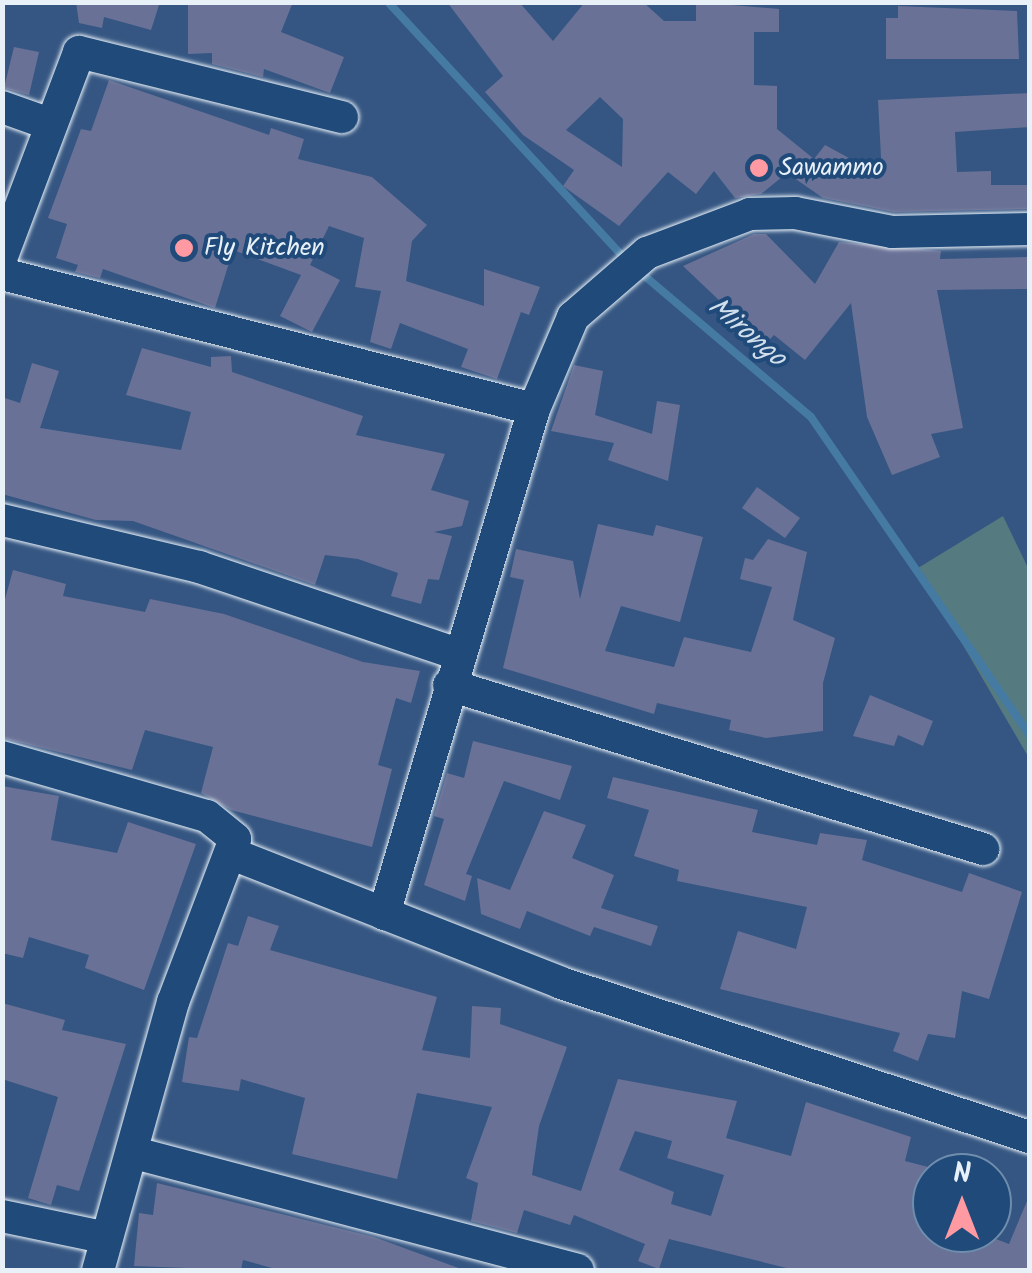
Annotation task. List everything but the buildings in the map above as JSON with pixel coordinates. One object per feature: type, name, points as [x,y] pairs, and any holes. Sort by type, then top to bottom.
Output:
[{"type":"street","points":[[2,256],[47,122],[79,52],[342,117]]},
{"type":"street","points":[[2,107],[47,122]]},
{"type":"street","points":[[384,914],[453,669],[534,409],[573,317],[647,253],[750,214],[912,234],[1030,229]]},
{"type":"street","points":[[2,274],[534,409]]},
{"type":"street","points":[[2,520],[200,567],[453,669],[983,849]]},
{"type":"street","points":[[2,757],[206,816],[235,839],[235,855],[184,970],[98,1270]]},
{"type":"street","points":[[235,855],[579,989],[1030,1137]]},
{"type":"street","points":[[134,1152],[578,1270]]},
{"type":"street","points":[[2,1216],[107,1238]]},
{"type":"green space","points":[[1003,516],[1029,570],[1029,758],[918,568]]},
{"type":"waterway","name":"Mirongo","points":[[388,2],[626,260]]},
{"type":"waterway","name":"Mirongo","points":[[640,272],[811,417],[1030,736]]},
{"type":"place","name":"Sawammo","points":[[759,168]]},
{"type":"place","name":"Fly Kitchen","points":[[184,248]]}]
